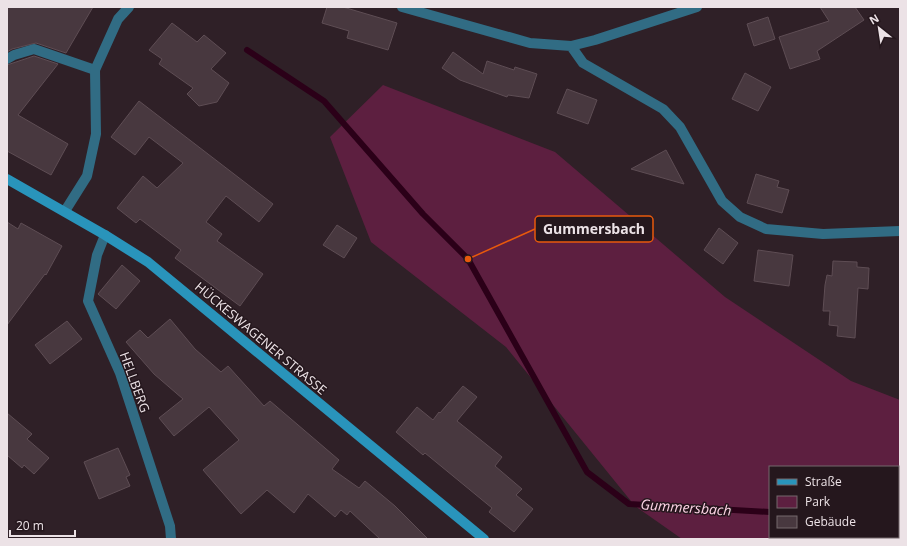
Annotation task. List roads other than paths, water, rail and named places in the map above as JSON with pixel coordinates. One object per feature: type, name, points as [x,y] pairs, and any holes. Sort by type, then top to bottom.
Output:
[{"type":"street","points":[[65,211],[87,176],[92,155],[96,134],[95,70],[118,19],[129,7]]},
{"type":"street","points":[[402,7],[530,42],[571,46],[595,40],[692,8]]},
{"type":"street","points":[[571,46],[583,63],[663,109],[680,127],[722,201],[740,217],[766,229],[823,234],[900,230]]},
{"type":"street","points":[[7,59],[14,55],[34,49],[95,70]]},
{"type":"street","name":"HÜCKESWAGENER STRASSE","points":[[7,179],[105,234],[148,262],[484,539]]},
{"type":"street","name":"HELLBERG","points":[[105,234],[97,255],[88,301],[120,373],[170,526],[171,539]]},
{"type":"waterway","name":"Gummersbach","points":[[247,50],[324,101],[423,214],[468,259],[587,472],[629,504],[769,512]]},
{"type":"place","name":"Gummersbach","points":[[468,259]]}]
